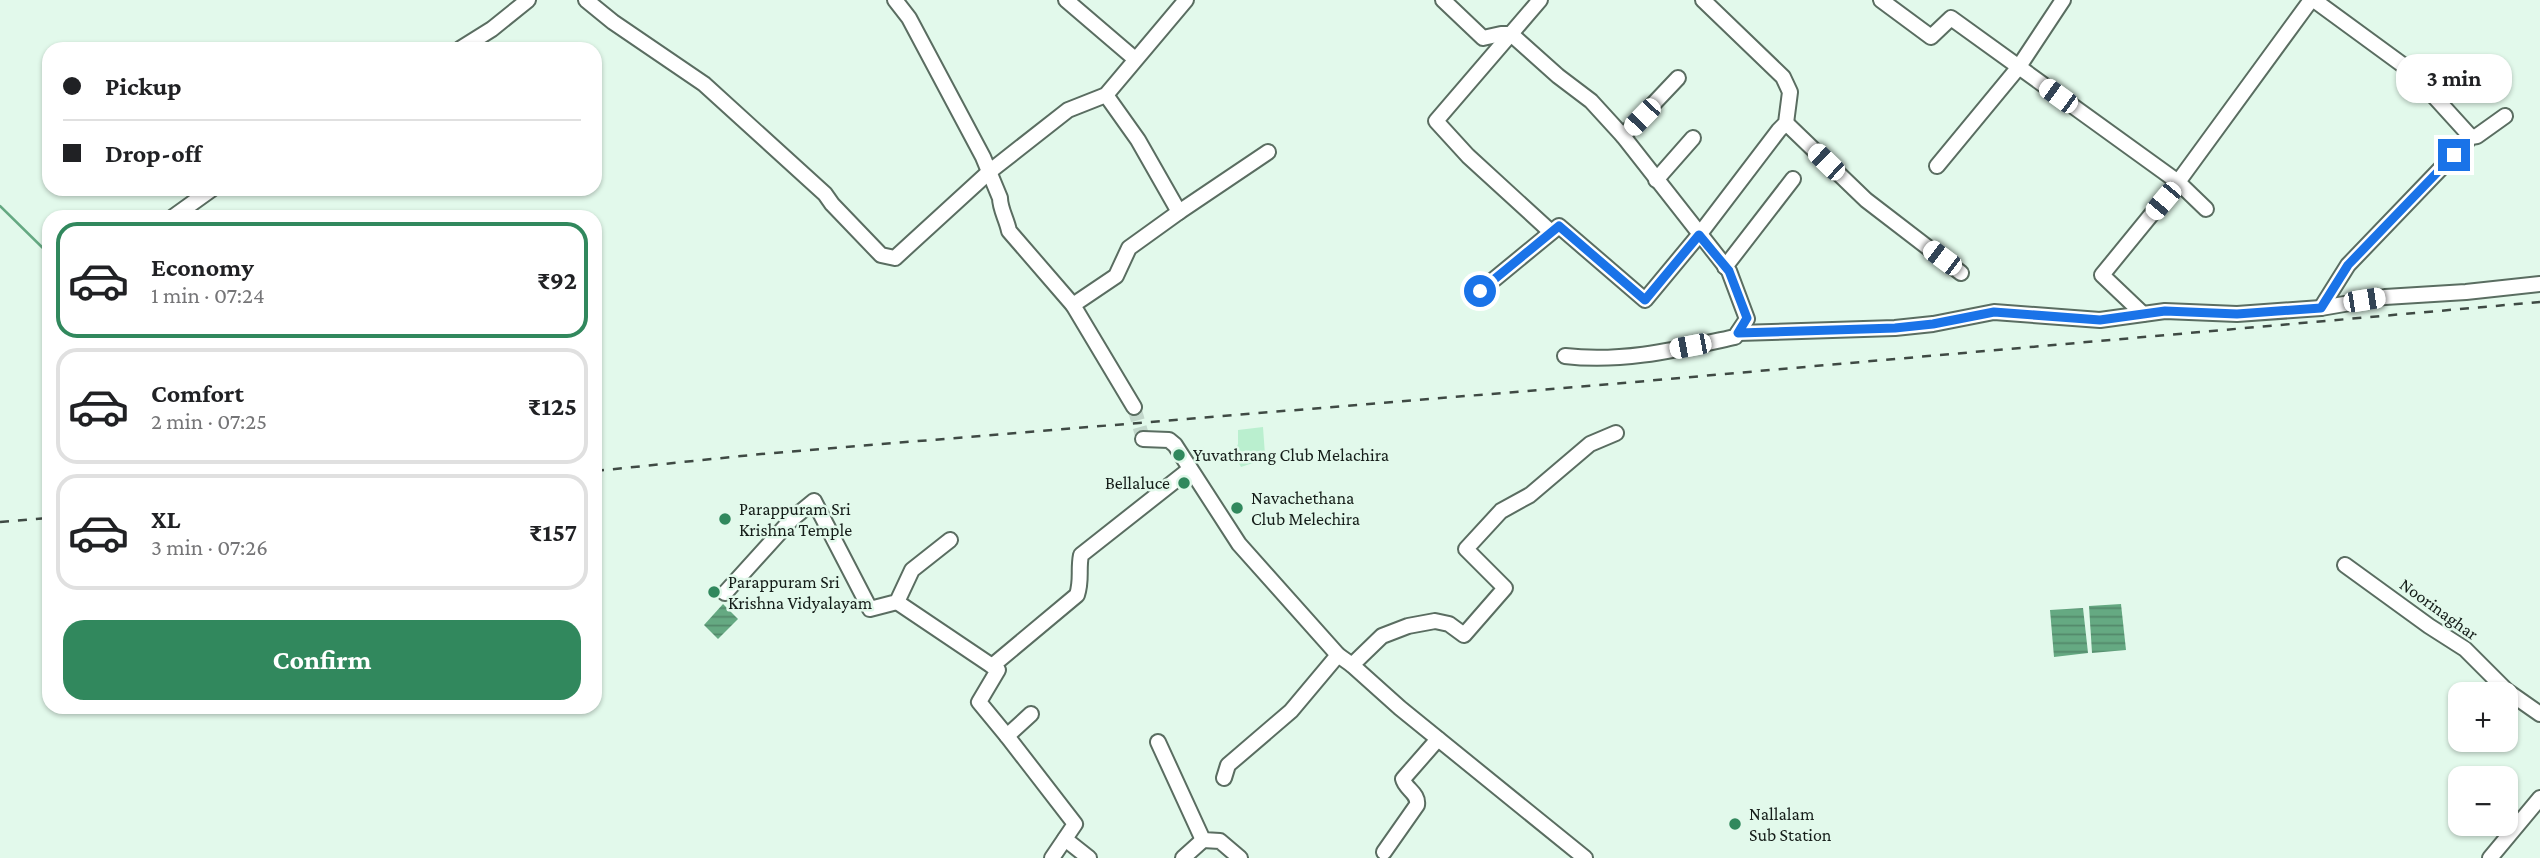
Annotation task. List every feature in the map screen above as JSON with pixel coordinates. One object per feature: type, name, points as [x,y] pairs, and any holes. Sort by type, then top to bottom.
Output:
[{"type":"street","points":[[471,42],[528,0]]},
{"type":"street","points":[[586,0],[613,22],[704,84],[825,194],[881,255],[895,258],[989,172],[1068,110],[1106,95],[1186,0]]},
{"type":"street","points":[[895,0],[909,18],[983,157],[1000,198],[1009,231],[1073,305],[1134,407]]},
{"type":"street","points":[[1066,0],[1135,59]]},
{"type":"street","points":[[1443,0],[1483,38],[1511,34],[1591,101],[1623,136],[1725,267],[1747,318],[1735,337],[1629,358],[1565,356]]},
{"type":"street","points":[[1540,0],[1436,121],[1468,156],[1551,232]]},
{"type":"street","points":[[1480,291],[1559,226],[1645,300],[1786,123],[1790,92],[1783,77],[1703,0]]},
{"type":"street","points":[[1881,0],[1931,37],[1951,18],[2178,182],[2206,209]]},
{"type":"street","points":[[1937,166],[2018,68],[2063,0]]},
{"type":"street","points":[[2143,314],[2102,275],[2178,182],[2312,0],[2412,71],[2471,137]]},
{"type":"street","points":[[1623,136],[1678,78]]},
{"type":"street","points":[[1106,95],[1138,140],[1179,212]]},
{"type":"street","points":[[2321,308],[2348,265],[2471,137],[2477,136],[2505,116]]},
{"type":"street","points":[[1786,123],[1866,200],[1961,273]]},
{"type":"street","points":[[1656,180],[1693,138]]},
{"type":"street","points":[[1073,305],[1116,276],[1129,248],[1268,152]]},
{"type":"street","points":[[1725,267],[1793,179]]},
{"type":"street","points":[[183,210],[202,196]]},
{"type":"street","points":[[1738,333],[1895,328],[1933,324],[1994,312],[2100,320],[2165,311],[2237,314],[2321,308],[2385,297],[2540,284]]},
{"type":"street","points":[[1352,665],[1382,636],[1408,626],[1435,621],[1449,624],[1464,635],[1505,589],[1466,549],[1501,512],[1530,495],[1590,444],[1616,433]]},
{"type":"street","points":[[1143,439],[1169,440],[1175,445],[1247,555],[1338,655],[1584,858]]},
{"type":"street","points":[[992,666],[1077,595],[1082,581],[1079,567],[1081,555],[1190,469]]},
{"type":"street","points":[[725,593],[792,519],[814,501],[870,609],[897,602],[998,670],[979,702],[1075,824],[1052,858]]},
{"type":"street","points":[[897,602],[912,570],[950,540]]},
{"type":"street","name":"Noorinaghar","points":[[2345,565],[2465,649],[2507,691],[2540,714]]},
{"type":"street","points":[[1224,778],[1228,765],[1291,711],[1338,655]]},
{"type":"street","points":[[1007,736],[1031,714]]},
{"type":"street","points":[[1384,852],[1417,805],[1415,795],[1404,784],[1403,779],[1438,739]]},
{"type":"street","points":[[1158,742],[1203,840]]},
{"type":"street","points":[[2490,858],[2540,798]]},
{"type":"street","points":[[1065,839],[1089,858]]},
{"type":"street","points":[[1183,858],[1203,840],[1220,841],[1240,858]]},
{"type":"shaded area","points":[[1263,427],[1265,455],[1241,467],[1234,454],[1238,444],[1238,430]]},
{"type":"shaded area","points":[[723,604],[738,619],[718,639],[704,625]]},
{"type":"shaded area","points":[[2121,604],[2126,650],[2092,653],[2089,606]]},
{"type":"shaded area","points":[[2083,608],[2088,653],[2054,657],[2050,610]]},
{"type":"waterway","points":[[0,206],[42,247]]},
{"type":"tunnel","points":[[1134,407],[1143,439]]},
{"type":"railway","points":[[602,470],[761,454],[1612,384],[2540,302]]},
{"type":"railway","points":[[0,522],[42,519]]},
{"type":"place","name":"Yuvathrang Club Melachira","points":[[1179,455]]},
{"type":"place","name":"Bellaluce","points":[[1184,483]]},
{"type":"place","name":"Navachethana Club Melechira","points":[[1237,508]]},
{"type":"place","name":"Parappuram Sri Krishna Temple","points":[[725,519]]},
{"type":"place","name":"Parappuram Sri Krishna Vidyalayam","points":[[714,592]]},
{"type":"place","name":"Nallalam Sub Station","points":[[1735,824]]},
{"type":"route","points":[[1480,291],[1559,226],[1645,300],[1699,235],[1729,271],[1735,286],[1747,318],[1738,333],[1895,328],[1933,324],[1994,312],[2100,320],[2165,311],[2237,314],[2321,308],[2348,265],[2454,155]]}]
